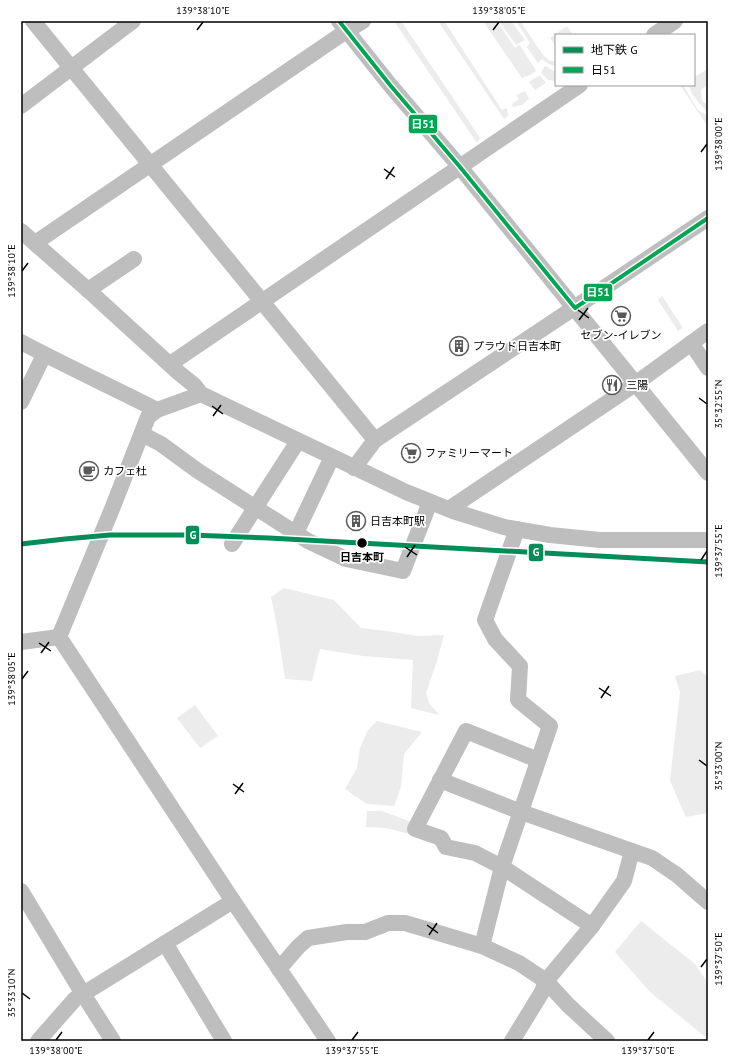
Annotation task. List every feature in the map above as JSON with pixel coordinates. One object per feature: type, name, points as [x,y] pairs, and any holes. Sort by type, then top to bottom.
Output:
[{"type":"street","points":[[33,21],[375,440]]},
{"type":"street","points":[[21,106],[133,21]]},
{"type":"street","points":[[35,243],[150,165],[343,26],[363,21]]},
{"type":"street","points":[[656,34],[675,21]]},
{"type":"street","points":[[343,26],[460,167],[708,473]]},
{"type":"street","points":[[170,364],[579,86]]},
{"type":"street","points":[[354,468],[375,440],[708,218]]},
{"type":"street","points":[[21,231],[194,385],[201,394],[406,492],[449,509],[504,527],[550,535],[600,540],[708,540]]},
{"type":"street","points":[[88,290],[134,259]]},
{"type":"street","points":[[449,509],[635,384],[708,331]]},
{"type":"street","points":[[21,342],[44,355],[157,410]]},
{"type":"street","points":[[691,343],[708,368]]},
{"type":"street","points":[[21,402],[44,355]]},
{"type":"street","points":[[59,637],[148,417],[157,410],[201,394]]},
{"type":"street","points":[[142,434],[161,444],[198,471],[308,541],[346,560],[403,572],[430,502]]},
{"type":"street","points":[[232,544],[298,441]]},
{"type":"street","points":[[296,533],[332,457]]},
{"type":"street","points":[[482,946],[502,866],[550,726],[518,700],[520,666],[495,639],[485,620],[517,529]]},
{"type":"street","points":[[21,642],[59,637]]},
{"type":"street","points":[[59,637],[232,901],[328,1041]]},
{"type":"street","points":[[538,760],[466,731],[415,829],[441,838],[446,847],[475,853],[502,866],[592,926]]},
{"type":"street","points":[[440,780],[521,812],[652,858],[677,875],[708,902]]},
{"type":"street","points":[[512,1041],[542,992],[546,981],[592,926],[624,881],[632,851]]},
{"type":"street","points":[[21,891],[113,1041]]},
{"type":"street","points":[[38,1041],[75,999],[232,901]]},
{"type":"street","points":[[279,969],[308,938],[347,932],[365,932],[388,923],[405,923],[482,946],[518,963],[546,981],[568,1005],[606,1041]]},
{"type":"street","points":[[165,943],[224,1041]]},
{"type":"street","points":[[103,1024],[107,1041]]},
{"type":"shaded area","points":[[394,21],[401,21],[480,138],[477,143]]},
{"type":"shaded area","points":[[438,21],[444,21],[502,110],[507,108],[508,116],[504,119]]},
{"type":"shaded area","points":[[483,21],[497,21],[515,48],[520,45],[536,71],[522,78]]},
{"type":"shaded area","points":[[499,21],[511,21],[525,40],[516,45]]},
{"type":"shaded area","points":[[516,21],[520,21],[543,55],[549,60],[555,62],[555,67],[542,59],[538,63],[527,47],[530,43]]},
{"type":"shaded area","points":[[567,26],[572,34],[556,34]]},
{"type":"shaded area","points":[[555,34],[555,46],[550,38]]},
{"type":"shaded area","points":[[545,66],[555,71],[555,81],[548,80],[541,73]]},
{"type":"shaded area","points":[[706,70],[708,85],[701,90],[702,101],[708,105],[708,112],[699,103],[690,88],[689,86],[695,86],[695,76]]},
{"type":"shaded area","points":[[540,75],[546,83],[535,90],[529,82]]},
{"type":"shaded area","points":[[681,86],[684,86],[698,110],[708,116],[708,127]]},
{"type":"shaded area","points":[[525,91],[529,99],[522,105],[513,107],[512,104],[519,99],[516,95]]},
{"type":"shaded area","points":[[662,296],[683,328],[678,331],[658,300]]},
{"type":"shaded area","points":[[284,588],[334,600],[361,628],[417,636],[444,635],[426,693],[429,703],[439,715],[411,708],[413,660],[363,656],[320,649],[312,681],[285,679],[271,597]]},
{"type":"shaded area","points":[[700,670],[708,677],[708,813],[686,817],[670,781],[680,692],[675,676]]},
{"type":"shaded area","points":[[195,705],[218,736],[200,748],[177,718]]},
{"type":"shaded area","points":[[377,721],[422,732],[404,754],[401,787],[394,806],[367,804],[345,789],[357,768],[360,748],[368,730]]},
{"type":"shaded area","points":[[367,811],[382,811],[414,823],[409,834],[386,828],[366,827]]},
{"type":"shaded area","points":[[641,921],[695,964],[708,983],[708,1039],[650,992],[615,952]]},
{"type":"metro line","name":"G","points":[[21,544],[110,535],[190,535],[708,562]]},
{"type":"transit line","name":"日51","points":[[339,21],[390,85],[460,167],[575,308],[708,218]]},
{"type":"place","name":"セブン-イレブン","points":[[621,316]]},
{"type":"place","name":"プラウド日吉本町","points":[[459,346]]},
{"type":"place","name":"三陽","points":[[612,385]]},
{"type":"place","name":"ファミリーマート","points":[[411,453]]},
{"type":"place","name":"カフェ杜","points":[[89,471]]},
{"type":"place","name":"日吉本町駅","points":[[356,521]]},
{"type":"place","name":"日吉本町","points":[[362,543]]}]
